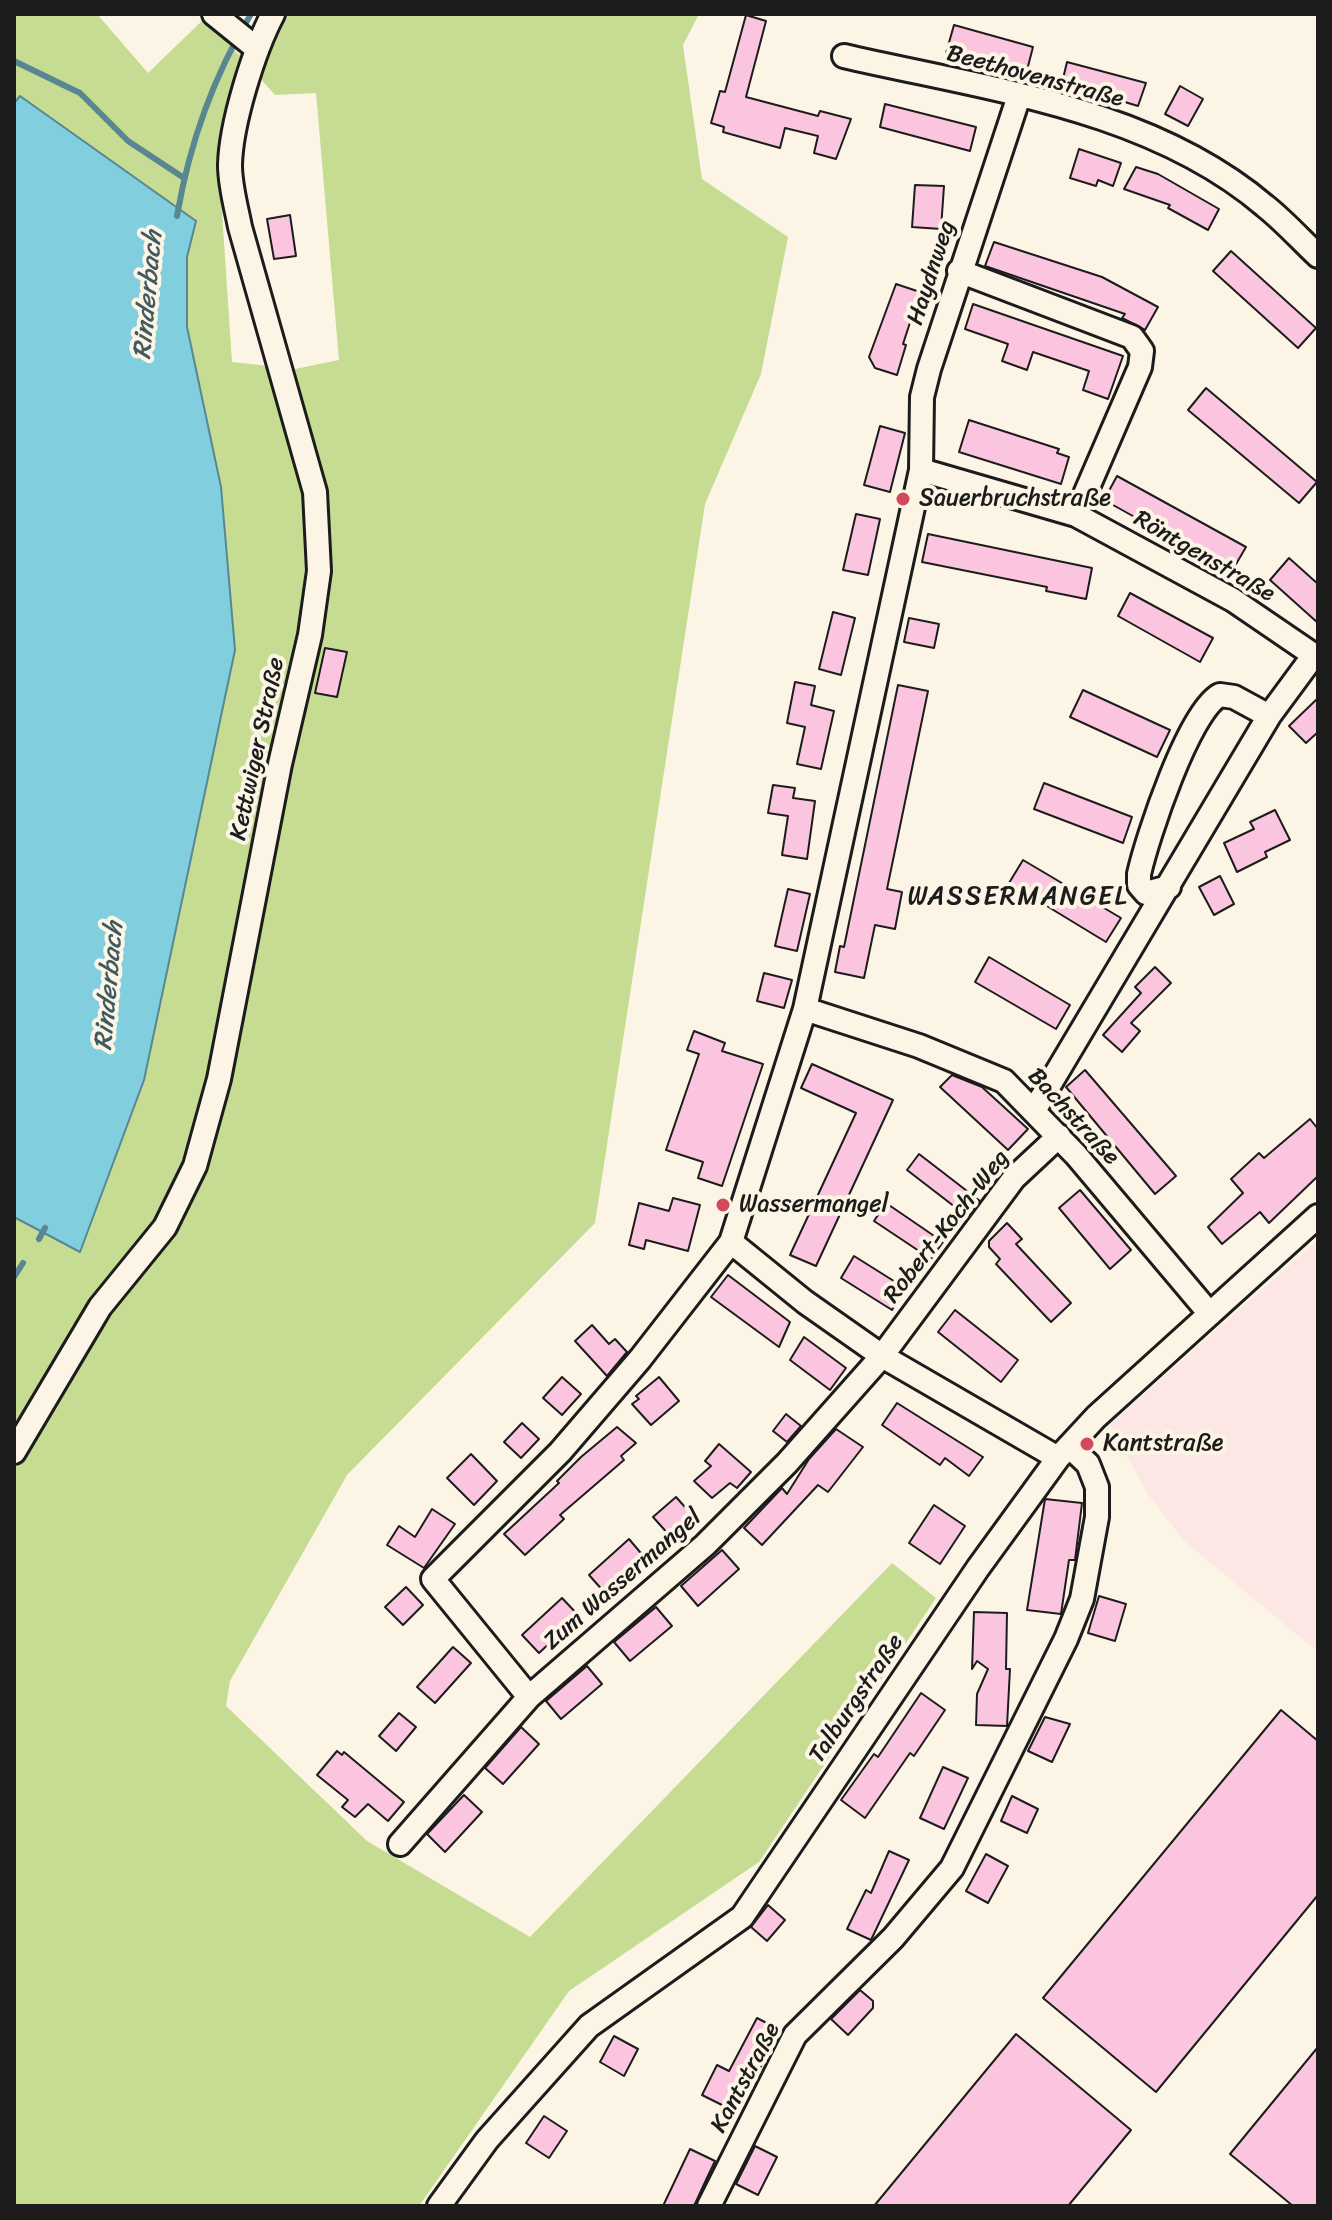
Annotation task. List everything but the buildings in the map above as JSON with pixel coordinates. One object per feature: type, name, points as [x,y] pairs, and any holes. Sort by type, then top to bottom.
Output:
[{"type":"street","name":"Kettwiger Straße","points":[[14,1452],[100,1307],[165,1227],[195,1166],[219,1079],[280,764],[310,635],[319,571],[315,492],[240,227],[231,182],[235,137],[251,44],[273,14]]},
{"type":"street","points":[[221,21],[251,44]]},
{"type":"street","name":"Beethovenstraße","points":[[844,56],[1090,114],[1166,145],[1206,166],[1264,205],[1318,256]]},
{"type":"street","name":"Haydnweg","points":[[921,470],[922,397],[959,271],[1019,96]]},
{"type":"street","points":[[959,271],[1132,337],[1142,351],[1140,367],[1076,515]]},
{"type":"street","points":[[529,1697],[433,1579],[560,1452],[640,1359],[731,1242],[805,1009],[921,470]]},
{"type":"street","name":"Röntgenstraße","points":[[921,470],[1076,515],[1233,600],[1316,657]]},
{"type":"street","points":[[1035,1109],[1269,716],[1316,657]]},
{"type":"street","points":[[1169,887],[1146,893],[1139,885],[1139,874],[1164,795],[1202,712],[1220,695],[1234,697],[1269,716]]},
{"type":"street","name":"Bachstraße","points":[[805,1009],[981,1069],[1004,1081],[1059,1136],[1210,1314]]},
{"type":"street","name":"Robert-Koch-Weg","points":[[882,1356],[1014,1178],[1059,1136]]},
{"type":"street","name":"Talburgstraße","points":[[439,2206],[487,2140],[589,2026],[742,1917],[969,1580],[1063,1452],[1318,1216]]},
{"type":"street","points":[[731,1242],[805,1302],[882,1356],[1063,1452]]},
{"type":"street","name":"Zum Wassermangel","points":[[400,1844],[529,1697],[705,1545],[787,1463],[882,1356]]},
{"type":"street","name":"Kantstraße","points":[[709,2206],[795,2035],[893,1938],[952,1868],[1066,1639],[1082,1599],[1097,1517],[1097,1487],[1088,1464],[1063,1452]]},
{"type":"shaded area","points":[[1318,1240],[1318,1652],[1184,1541],[1147,1493],[1110,1424]]},
{"type":"green space","points":[[14,14],[97,14],[148,73],[205,18],[239,55],[263,14],[699,14],[683,45],[702,179],[788,237],[761,374],[705,504],[595,1223],[347,1475],[230,1681],[226,1706],[367,1841],[530,1937],[892,1563],[936,1598],[759,1862],[569,1991],[419,2206],[14,2206],[14,1217],[80,1251],[144,1080],[235,650],[221,487],[187,327],[187,257],[196,221],[20,96],[14,103]],"holes":[[[242,58],[275,95],[316,93],[339,360],[295,369],[232,362],[219,168]]]},
{"type":"water","points":[[20,96],[196,221],[187,257],[187,327],[221,487],[235,650],[144,1080],[80,1252],[14,1217],[14,103]]},
{"type":"waterway","name":"Rinderbach","points":[[177,216],[188,163],[214,86],[251,14]]},
{"type":"waterway","points":[[14,61],[80,93],[128,141],[184,178]]},
{"type":"waterway","name":"Rinderbach","points":[[39,1239],[45,1228]]},
{"type":"waterway","name":"Rinderbach","points":[[14,1277],[23,1263]]},
{"type":"place","name":"Sauerbruchstraße","points":[[903,499]]},
{"type":"place","name":"Wassermangel","points":[[723,1205]]},
{"type":"place","name":"Kantstraße","points":[[1087,1444]]},
{"type":"district","name":"WASSERMANGEL","points":[[1018,897]]}]
